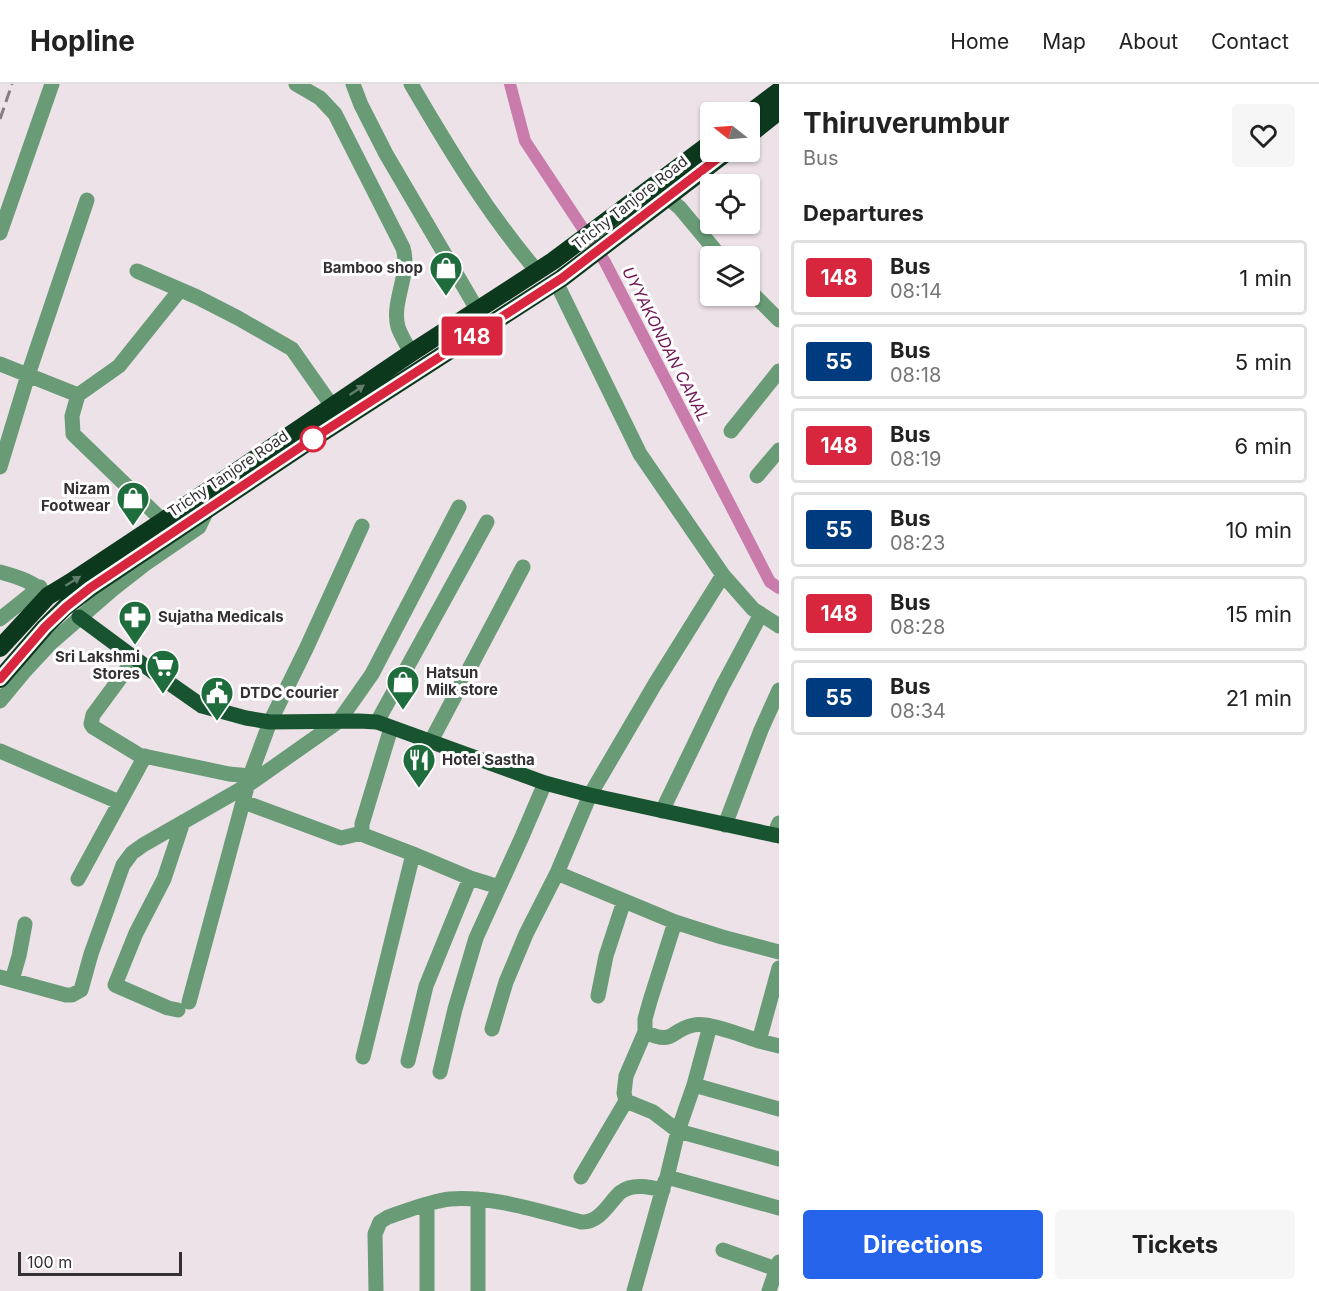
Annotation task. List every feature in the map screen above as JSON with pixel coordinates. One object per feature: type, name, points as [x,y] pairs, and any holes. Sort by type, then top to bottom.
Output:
[{"type":"highway","points":[[760,105],[779,91]]},
{"type":"highway","points":[[760,126],[779,111]]},
{"type":"highway","name":"Trichy Tanjore Road","points":[[0,648],[44,591],[71,582],[411,353],[478,311],[545,266],[700,151]]},
{"type":"highway","name":"Trichy Tanjore Road","points":[[0,679],[45,627],[90,588],[317,436],[559,280],[713,162]]},
{"type":"main road","points":[[545,266],[559,280]]},
{"type":"main road","points":[[79,617],[182,693],[202,705],[246,718],[270,722],[339,721],[384,725],[545,783],[725,825],[777,832]]},
{"type":"street","points":[[0,233],[52,84]]},
{"type":"street","points":[[296,84],[320,98],[335,114],[403,248],[405,266],[397,313],[398,327],[411,353]]},
{"type":"street","points":[[353,84],[386,154],[478,311]]},
{"type":"street","points":[[411,84],[459,166],[520,252],[545,266]]},
{"type":"street","points":[[667,197],[680,208],[712,246]]},
{"type":"street","points":[[0,467],[28,375],[87,200]]},
{"type":"street","points":[[137,271],[238,318],[292,349],[333,406]]},
{"type":"street","points":[[559,280],[640,454],[723,575],[753,609],[779,626]]},
{"type":"street","points":[[163,521],[73,434],[72,416],[78,395],[119,366],[180,290]]},
{"type":"street","points":[[760,301],[779,320]]},
{"type":"street","points":[[0,364],[78,395]]},
{"type":"street","points":[[731,431],[779,371]]},
{"type":"street","points":[[757,476],[779,450]]},
{"type":"street","points":[[25,924],[19,956],[6,978],[66,995],[72,995],[81,990],[91,954],[123,865],[142,845],[183,822],[339,721],[372,674],[459,507]]},
{"type":"street","points":[[0,701],[52,642],[79,617],[145,564],[199,527],[207,510]]},
{"type":"street","points":[[486,522],[384,725],[362,832],[366,836],[470,878],[499,887]]},
{"type":"street","points":[[183,822],[164,879],[136,933],[115,984],[168,1008],[184,1006],[249,780],[270,722],[362,526]]},
{"type":"street","points":[[430,742],[523,567]]},
{"type":"street","points":[[0,572],[22,579],[44,591],[0,619]]},
{"type":"street","points":[[492,1029],[506,982],[526,934],[563,876],[590,795],[655,684],[723,575]]},
{"type":"street","points":[[662,811],[722,687],[761,614]]},
{"type":"street","points":[[135,658],[93,715],[91,724],[95,729],[139,755],[249,780]]},
{"type":"street","points":[[725,825],[761,730],[779,690]]},
{"type":"street","points":[[0,752],[119,802]]},
{"type":"street","points":[[78,879],[145,756]]},
{"type":"street","points":[[440,1072],[454,1009],[476,938],[545,783]]},
{"type":"street","points":[[244,802],[341,838],[362,832]]},
{"type":"street","points":[[363,1057],[413,854]]},
{"type":"street","points":[[563,876],[675,922],[779,952]]},
{"type":"street","points":[[408,1061],[426,986],[470,878]]},
{"type":"street","points":[[598,996],[606,956],[624,901]]},
{"type":"street","points":[[581,1177],[626,1101],[624,1093],[626,1076],[645,1032],[645,1019],[675,922]]},
{"type":"street","points":[[759,1041],[779,969]]},
{"type":"street","points":[[645,1032],[666,1038],[694,1025],[710,1026],[779,1046]]},
{"type":"street","points":[[634,1291],[678,1131],[694,1085],[710,1026]]},
{"type":"street","points":[[694,1085],[779,1109]]},
{"type":"street","points":[[626,1101],[652,1112],[678,1131],[779,1159]]},
{"type":"street","points":[[376,1291],[375,1234],[380,1222],[388,1217],[448,1199],[478,1199],[507,1203],[588,1222],[596,1220],[620,1192],[630,1188],[665,1184],[779,1208]]},
{"type":"street","points":[[478,1199],[478,1291]]},
{"type":"street","points":[[427,1205],[427,1291]]},
{"type":"street","points":[[723,1250],[778,1265],[769,1291]]},
{"type":"waterway","name":"UYYAKONDAN CANAL","points":[[510,84],[525,141],[605,262],[770,582],[779,588]]},
{"type":"railway","points":[[0,119],[12,84]]},
{"type":"bus line","name":"148","points":[[0,679],[45,627],[90,588],[317,436],[562,278],[713,162]]},
{"type":"place","name":"Bamboo shop","points":[[446,297]]},
{"type":"place","name":"Nizam Footwear","points":[[133,527]]},
{"type":"place","name":"Sujatha Medicals","points":[[135,646]]},
{"type":"place","name":"Sri Lakshmi Stores","points":[[163,695]]},
{"type":"place","name":"Hatsun Milk store","points":[[403,711]]},
{"type":"place","name":"DTDC courier","points":[[217,722]]},
{"type":"place","name":"Hotel Sastha","points":[[419,789]]}]
